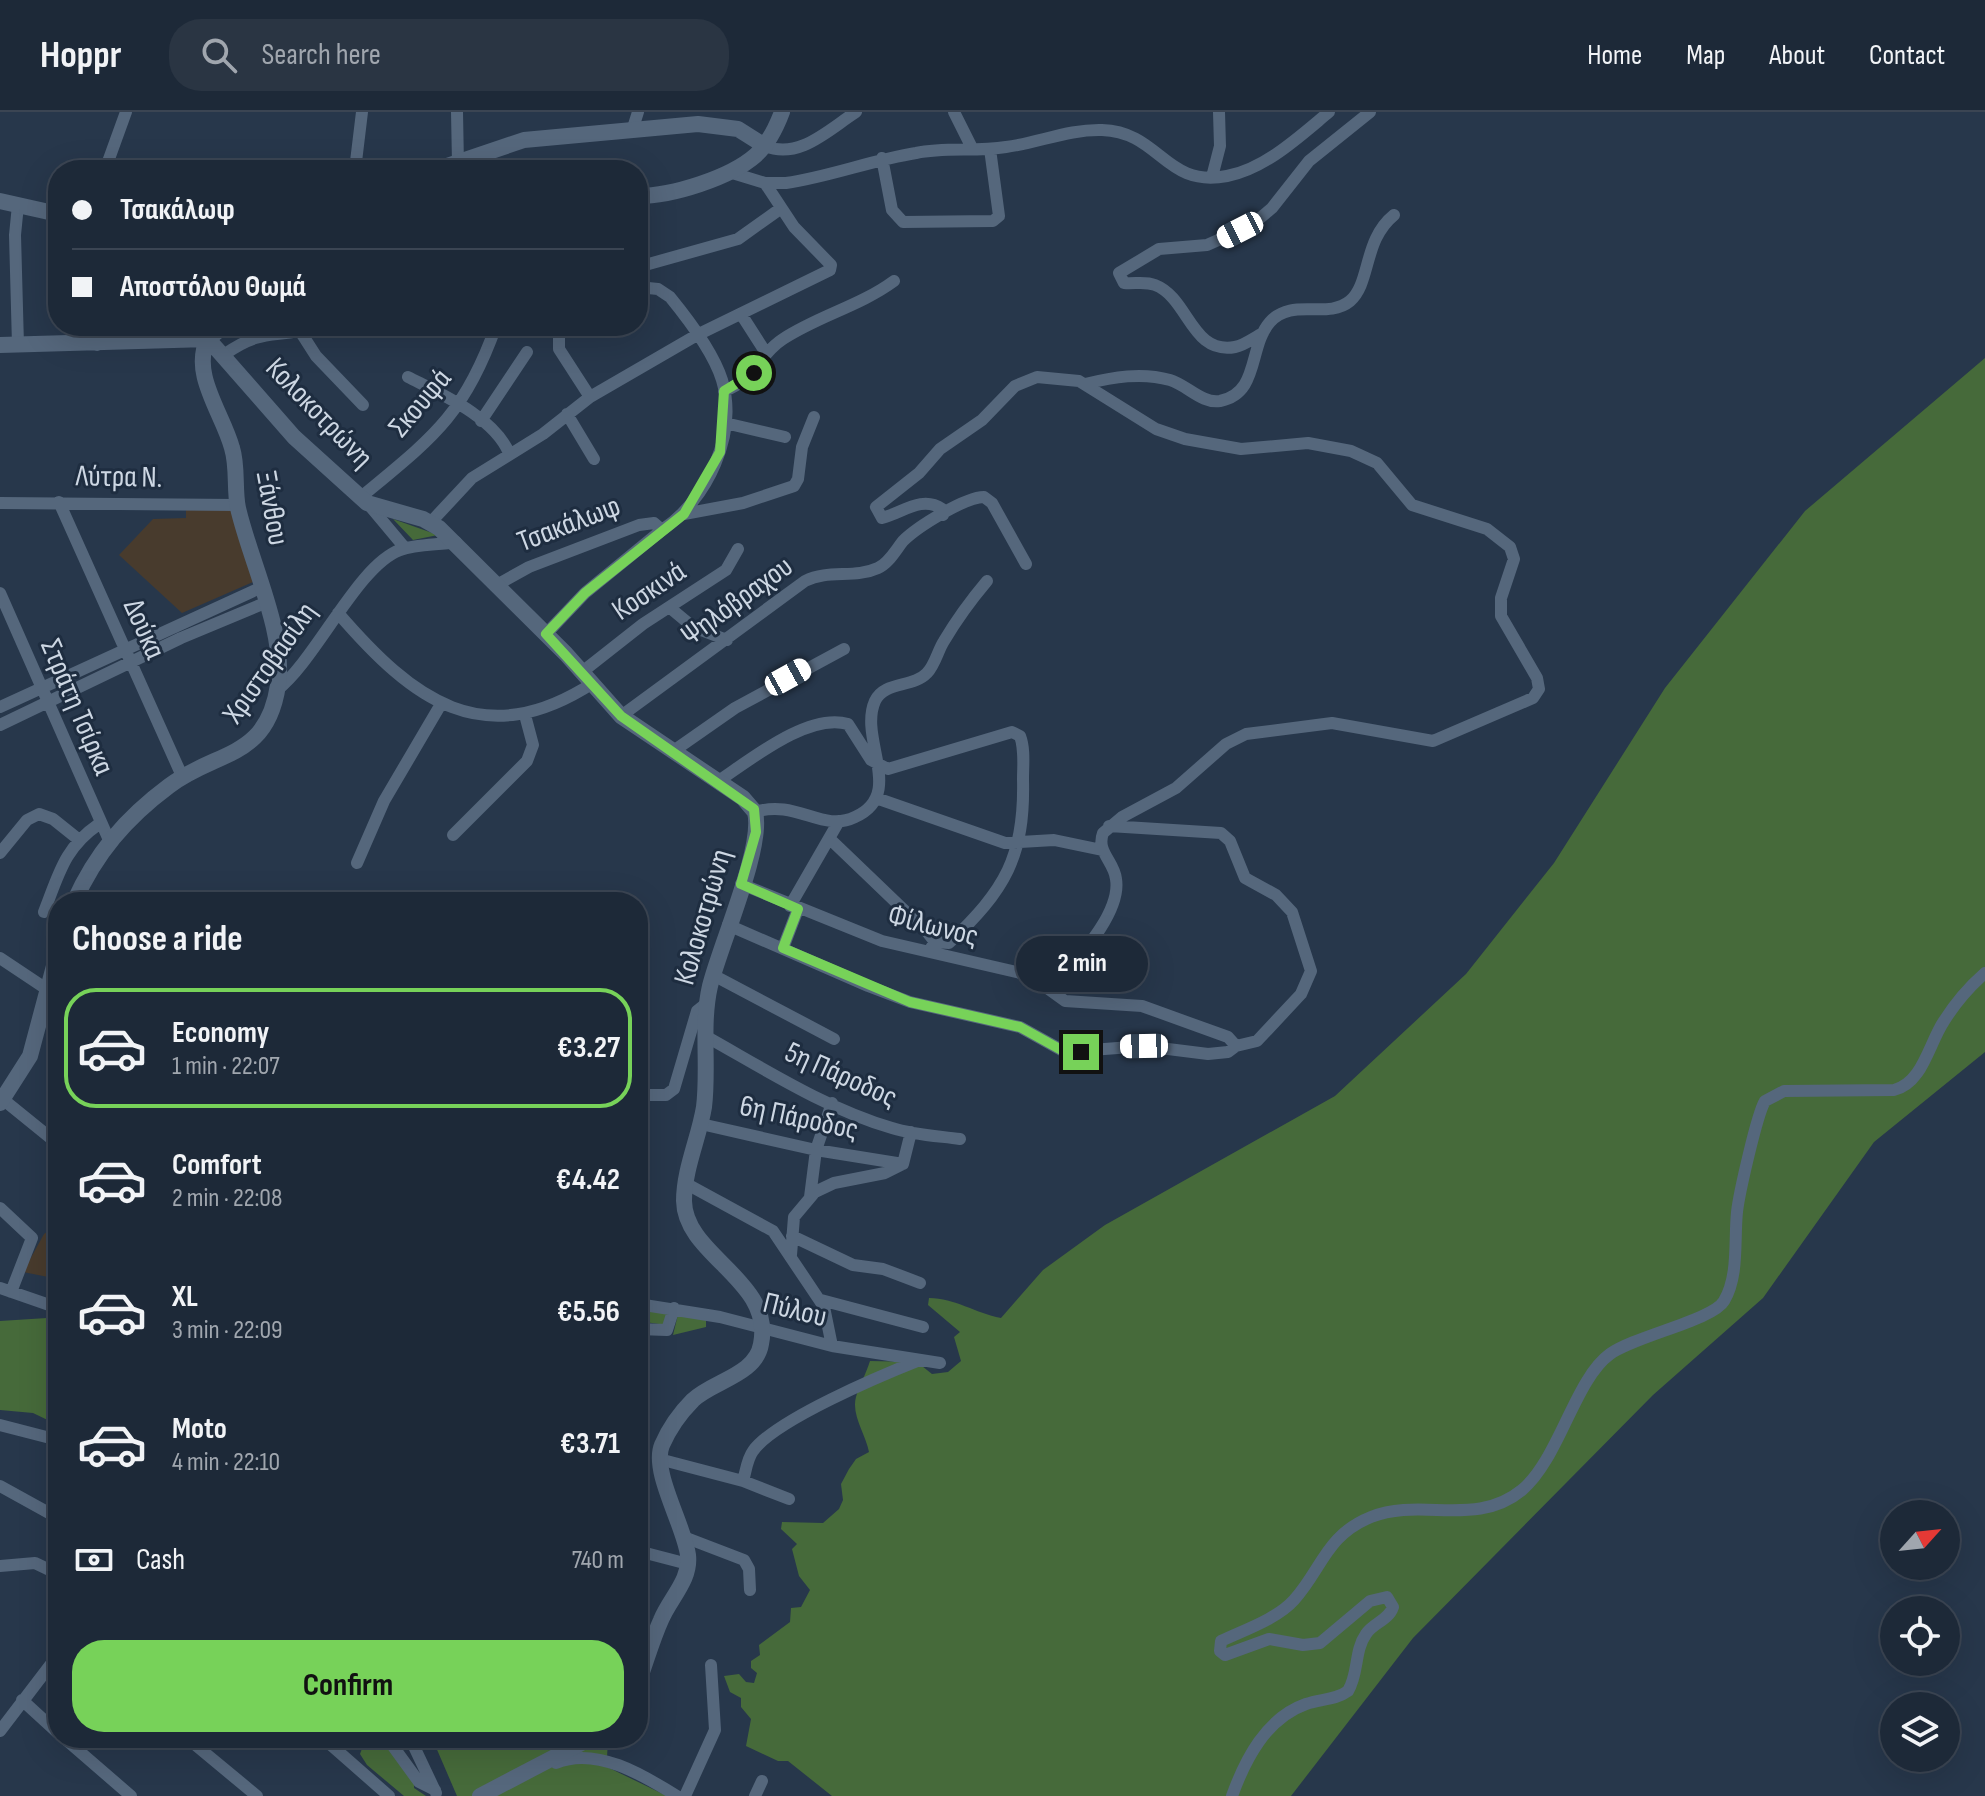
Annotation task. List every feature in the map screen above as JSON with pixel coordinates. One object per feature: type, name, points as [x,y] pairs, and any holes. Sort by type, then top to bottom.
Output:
[{"type":"street","points":[[109,160],[126,112]]},
{"type":"street","points":[[356,160],[362,112]]},
{"type":"street","points":[[457,112],[458,160]]},
{"type":"street","points":[[632,131],[638,112]]},
{"type":"street","points":[[648,195],[674,192],[729,172],[751,160],[765,146],[782,112]]},
{"type":"street","points":[[468,160],[513,142],[720,125],[738,129],[777,151],[797,149],[856,112]]},
{"type":"street","points":[[954,112],[972,148]]},
{"type":"street","points":[[1212,177],[1220,146],[1219,112]]},
{"type":"street","points":[[729,172],[765,183],[798,181],[882,158],[972,148],[990,149],[1071,133],[1107,130],[1147,143],[1181,174],[1212,177],[1239,172],[1282,149],[1329,112]]},
{"type":"street","points":[[1263,333],[1239,346],[1213,344],[1198,335],[1170,294],[1149,283],[1123,283],[1119,273],[1159,249],[1207,245],[1252,225],[1267,213],[1309,161],[1370,112]]},
{"type":"street","points":[[882,158],[892,210],[903,222],[993,221],[999,216],[990,149]]},
{"type":"street","points":[[431,522],[462,487],[509,453],[543,434],[590,397],[697,335],[831,269],[780,209],[765,183]]},
{"type":"street","points":[[0,201],[48,212]]},
{"type":"street","points":[[18,205],[15,235],[18,345]]},
{"type":"street","points":[[648,264],[738,239],[780,209]]},
{"type":"street","points":[[1085,384],[1130,376],[1154,376],[1184,385],[1207,400],[1223,400],[1245,386],[1263,333],[1272,320],[1285,312],[1335,309],[1350,301],[1359,288],[1374,239],[1394,215]]},
{"type":"street","points":[[724,391],[754,373],[766,353],[791,334],[873,296],[894,281]]},
{"type":"street","name":"Τσακάλωφ","points":[[546,634],[585,593],[684,514],[717,462],[725,423],[724,391],[718,370],[665,292],[648,289]]},
{"type":"street","points":[[741,314],[766,353]]},
{"type":"street","points":[[0,345],[82,336]]},
{"type":"street","points":[[141,336],[208,339],[212,336]]},
{"type":"street","points":[[225,354],[254,336]]},
{"type":"street","points":[[303,336],[316,356],[363,405]]},
{"type":"street","name":"Σκουφά","points":[[364,500],[429,441],[460,407],[491,336]]},
{"type":"street","points":[[559,336],[559,349],[590,397]]},
{"type":"street","name":"Κολοκοτρώνη","points":[[208,339],[225,354],[294,437],[364,500],[431,522],[456,542],[621,716],[746,801],[755,812],[756,832],[707,1003],[701,1124],[685,1183],[688,1220],[751,1296],[763,1330]]},
{"type":"street","name":"Ξάνθου","points":[[208,339],[202,365],[233,450],[237,505],[278,650],[277,690]]},
{"type":"street","points":[[481,421],[527,352]]},
{"type":"street","points":[[943,515],[942,509],[932,504],[912,506],[882,518],[876,507],[1023,382],[1053,376],[1085,384],[1156,429],[1185,439],[1250,449],[1308,443],[1363,455],[1377,463],[1412,505],[1498,536],[1510,547],[1514,559],[1501,598],[1501,616],[1537,678],[1539,689],[1525,702],[1433,741],[1332,723],[1246,734],[1226,744],[1176,788],[1109,826],[1102,836],[1102,850],[1116,878],[1113,902],[1098,931],[1051,990]]},
{"type":"street","points":[[408,377],[481,421],[502,441],[509,453]]},
{"type":"street","points":[[567,414],[594,459]]},
{"type":"street","points":[[684,514],[743,503],[794,486],[798,479],[802,447],[814,417]]},
{"type":"street","points":[[725,423],[785,437]]},
{"type":"street","name":"Ψηλόβραχου","points":[[621,716],[816,576],[864,572],[880,567],[905,539],[972,498],[989,499],[1026,564]]},
{"type":"street","points":[[364,500],[405,548],[456,542]]},
{"type":"street","name":"Δούκα","points":[[59,502],[182,776]]},
{"type":"street","name":"Λύτρα Ν.","points":[[0,503],[237,505]]},
{"type":"street","name":"Τσακάλωφ","points":[[495,586],[529,567],[639,525],[653,523],[662,530]]},
{"type":"street","name":"Χριστοβασίλη","points":[[80,892],[109,840],[182,776],[233,754],[250,743],[263,727],[277,690],[302,666],[338,613],[383,562],[405,548]]},
{"type":"street","name":"Κοσκινά","points":[[588,678],[669,607],[726,570],[738,549]]},
{"type":"street","points":[[755,812],[784,807],[819,819],[839,821],[862,814],[876,798],[880,783],[871,724],[876,699],[886,689],[928,672],[959,617],[987,581]]},
{"type":"street","name":"Στράτη Τσίρκα","points":[[0,593],[99,824],[109,840]]},
{"type":"street","points":[[0,707],[187,620],[262,595]]},
{"type":"street","points":[[0,725],[192,633],[262,595]]},
{"type":"street","points":[[669,607],[686,623],[727,640]]},
{"type":"street","points":[[338,613],[382,661],[441,704],[478,714],[525,715],[562,702],[588,678]]},
{"type":"street","points":[[187,620],[192,633]]},
{"type":"street","points":[[672,752],[735,708],[844,649]]},
{"type":"street","points":[[357,863],[384,801],[441,704]]},
{"type":"street","points":[[453,835],[525,765],[533,745],[525,715]]},
{"type":"street","points":[[717,782],[787,736],[834,722],[851,726],[871,760],[879,767],[896,768],[1012,732],[1022,738],[1020,842],[997,890],[949,943],[941,945],[935,942],[831,840]]},
{"type":"street","points":[[876,798],[999,841],[1054,840],[1102,850]]},
{"type":"street","points":[[0,853],[27,820],[39,814],[53,819],[78,839]]},
{"type":"street","points":[[783,948],[794,907],[839,821]]},
{"type":"street","points":[[52,892],[63,862],[78,839],[99,824]]},
{"type":"street","points":[[728,925],[910,1002],[1020,1027],[1065,1052],[1144,1046],[1202,1054],[1257,1041],[1308,983],[1310,963],[1292,912],[1276,895],[1245,878],[1230,841],[1221,833],[1109,826]]},
{"type":"street","name":"Φίλωνος","points":[[741,884],[882,941],[1026,974],[1068,1002],[1110,1001],[1142,1006],[1228,1037],[1232,1049]]},
{"type":"street","points":[[44,912],[48,901]]},
{"type":"street","points":[[927,953],[935,942]]},
{"type":"street","points":[[0,958],[45,988]]},
{"type":"street","points":[[1232,1796],[1254,1749],[1272,1726],[1296,1708],[1348,1691],[1361,1642],[1371,1628],[1389,1615],[1393,1607],[1387,1597],[1375,1598],[1320,1643],[1303,1645],[1269,1639],[1225,1655],[1220,1651],[1221,1641],[1292,1603],[1317,1563],[1340,1536],[1363,1521],[1409,1508],[1469,1512],[1483,1509],[1522,1490],[1547,1457],[1607,1356],[1646,1335],[1712,1312],[1724,1301],[1734,1267],[1741,1184],[1765,1101],[1784,1091],[1901,1089],[1914,1078],[1942,1023],[1964,992],[1985,973]]},
{"type":"street","points":[[713,975],[834,1039]]},
{"type":"street","points":[[48,979],[30,1056],[1,1100],[48,1135]]},
{"type":"street","points":[[648,1095],[666,1095],[674,1089],[697,1011],[707,1003]]},
{"type":"street","name":"5η Πάροδος","points":[[707,1037],[832,1103],[886,1126],[960,1139]]},
{"type":"street","points":[[810,1197],[816,1150],[832,1103]]},
{"type":"street","name":"6η Πάροδος","points":[[701,1124],[816,1150],[903,1164]]},
{"type":"street","points":[[791,1256],[794,1217],[810,1197],[834,1183],[885,1173],[903,1164],[911,1132]]},
{"type":"street","points":[[685,1183],[773,1231],[821,1300],[832,1346]]},
{"type":"street","points":[[0,1208],[32,1238],[6,1290],[48,1305]]},
{"type":"street","points":[[792,1236],[853,1265],[883,1269],[920,1283]]},
{"type":"street","points":[[821,1300],[923,1327]]},
{"type":"street","name":"Πύλου","points":[[648,1305],[674,1308],[832,1346],[940,1363]]},
{"type":"street","points":[[648,1330],[660,1332],[669,1327],[674,1308]]},
{"type":"street","points":[[648,1655],[661,1619],[683,1582],[688,1564],[684,1537],[659,1459],[670,1429],[690,1403],[755,1358],[763,1330]]},
{"type":"street","points":[[743,1481],[754,1449],[778,1431],[854,1389],[920,1360]]},
{"type":"street","points":[[0,1425],[48,1437]]},
{"type":"street","points":[[659,1459],[743,1481],[789,1499]]},
{"type":"street","points":[[0,1486],[48,1512]]},
{"type":"street","points":[[684,1537],[744,1560],[749,1569],[750,1590]]},
{"type":"street","points":[[648,1554],[688,1564]]},
{"type":"street","points":[[0,1566],[35,1563],[48,1569]]},
{"type":"street","points":[[685,1796],[715,1730],[711,1665]]},
{"type":"street","points":[[0,1731],[48,1668]]},
{"type":"street","points":[[22,1700],[48,1724]]},
{"type":"street","points":[[76,1748],[131,1796]]},
{"type":"street","points":[[199,1748],[257,1796]]},
{"type":"street","points":[[334,1748],[389,1796]]},
{"type":"street","points":[[394,1748],[419,1782],[436,1793]]},
{"type":"street","points":[[415,1748],[436,1793]]},
{"type":"street","points":[[480,1796],[572,1748]]},
{"type":"street","points":[[498,1786],[513,1785],[562,1761],[584,1756],[606,1761],[677,1796]]},
{"type":"street","points":[[755,1796],[762,1781]]},
{"type":"shaded area","points":[[231,509],[253,582],[182,613],[119,555],[153,519],[186,518],[186,510]]},
{"type":"shaded area","points":[[48,1231],[48,1277],[23,1272]]},
{"type":"green space","points":[[1985,358],[1985,1052],[1874,1142],[1763,1298],[1653,1395],[1413,1638],[1291,1796],[832,1796],[788,1761],[778,1761],[746,1746],[751,1719],[741,1707],[741,1698],[730,1692],[724,1676],[739,1674],[746,1682],[754,1683],[757,1673],[751,1668],[751,1661],[760,1655],[759,1645],[790,1622],[791,1608],[801,1607],[810,1590],[799,1576],[792,1549],[797,1544],[781,1529],[782,1522],[823,1523],[839,1509],[843,1500],[841,1484],[856,1459],[869,1452],[855,1404],[870,1361],[917,1362],[932,1374],[948,1372],[961,1361],[954,1337],[960,1332],[928,1305],[929,1298],[948,1300],[1001,1318],[1043,1270],[1105,1225],[1335,1096],[1466,974],[1554,863],[1665,688],[1805,511]]},
{"type":"green space","points":[[393,519],[438,535],[413,540]]},
{"type":"green space","points":[[648,1307],[670,1308],[666,1325],[648,1322]]},
{"type":"green space","points":[[679,1310],[706,1315],[706,1327],[673,1335]]},
{"type":"green space","points":[[48,1319],[48,1420],[33,1413],[0,1410],[0,1321]]},
{"type":"green space","points":[[362,1748],[397,1748],[414,1779],[414,1788],[426,1796],[404,1796],[367,1765],[360,1754]]},
{"type":"green space","points":[[436,1748],[608,1748],[607,1758],[601,1764],[667,1796],[457,1796]]},
{"type":"route","points":[[754,373],[724,391],[725,423],[717,462],[684,514],[585,593],[546,634],[621,716],[743,798],[754,809],[756,832],[741,884],[798,909],[783,948],[910,1002],[986,1017],[1020,1027],[1065,1052],[1081,1052]]}]
